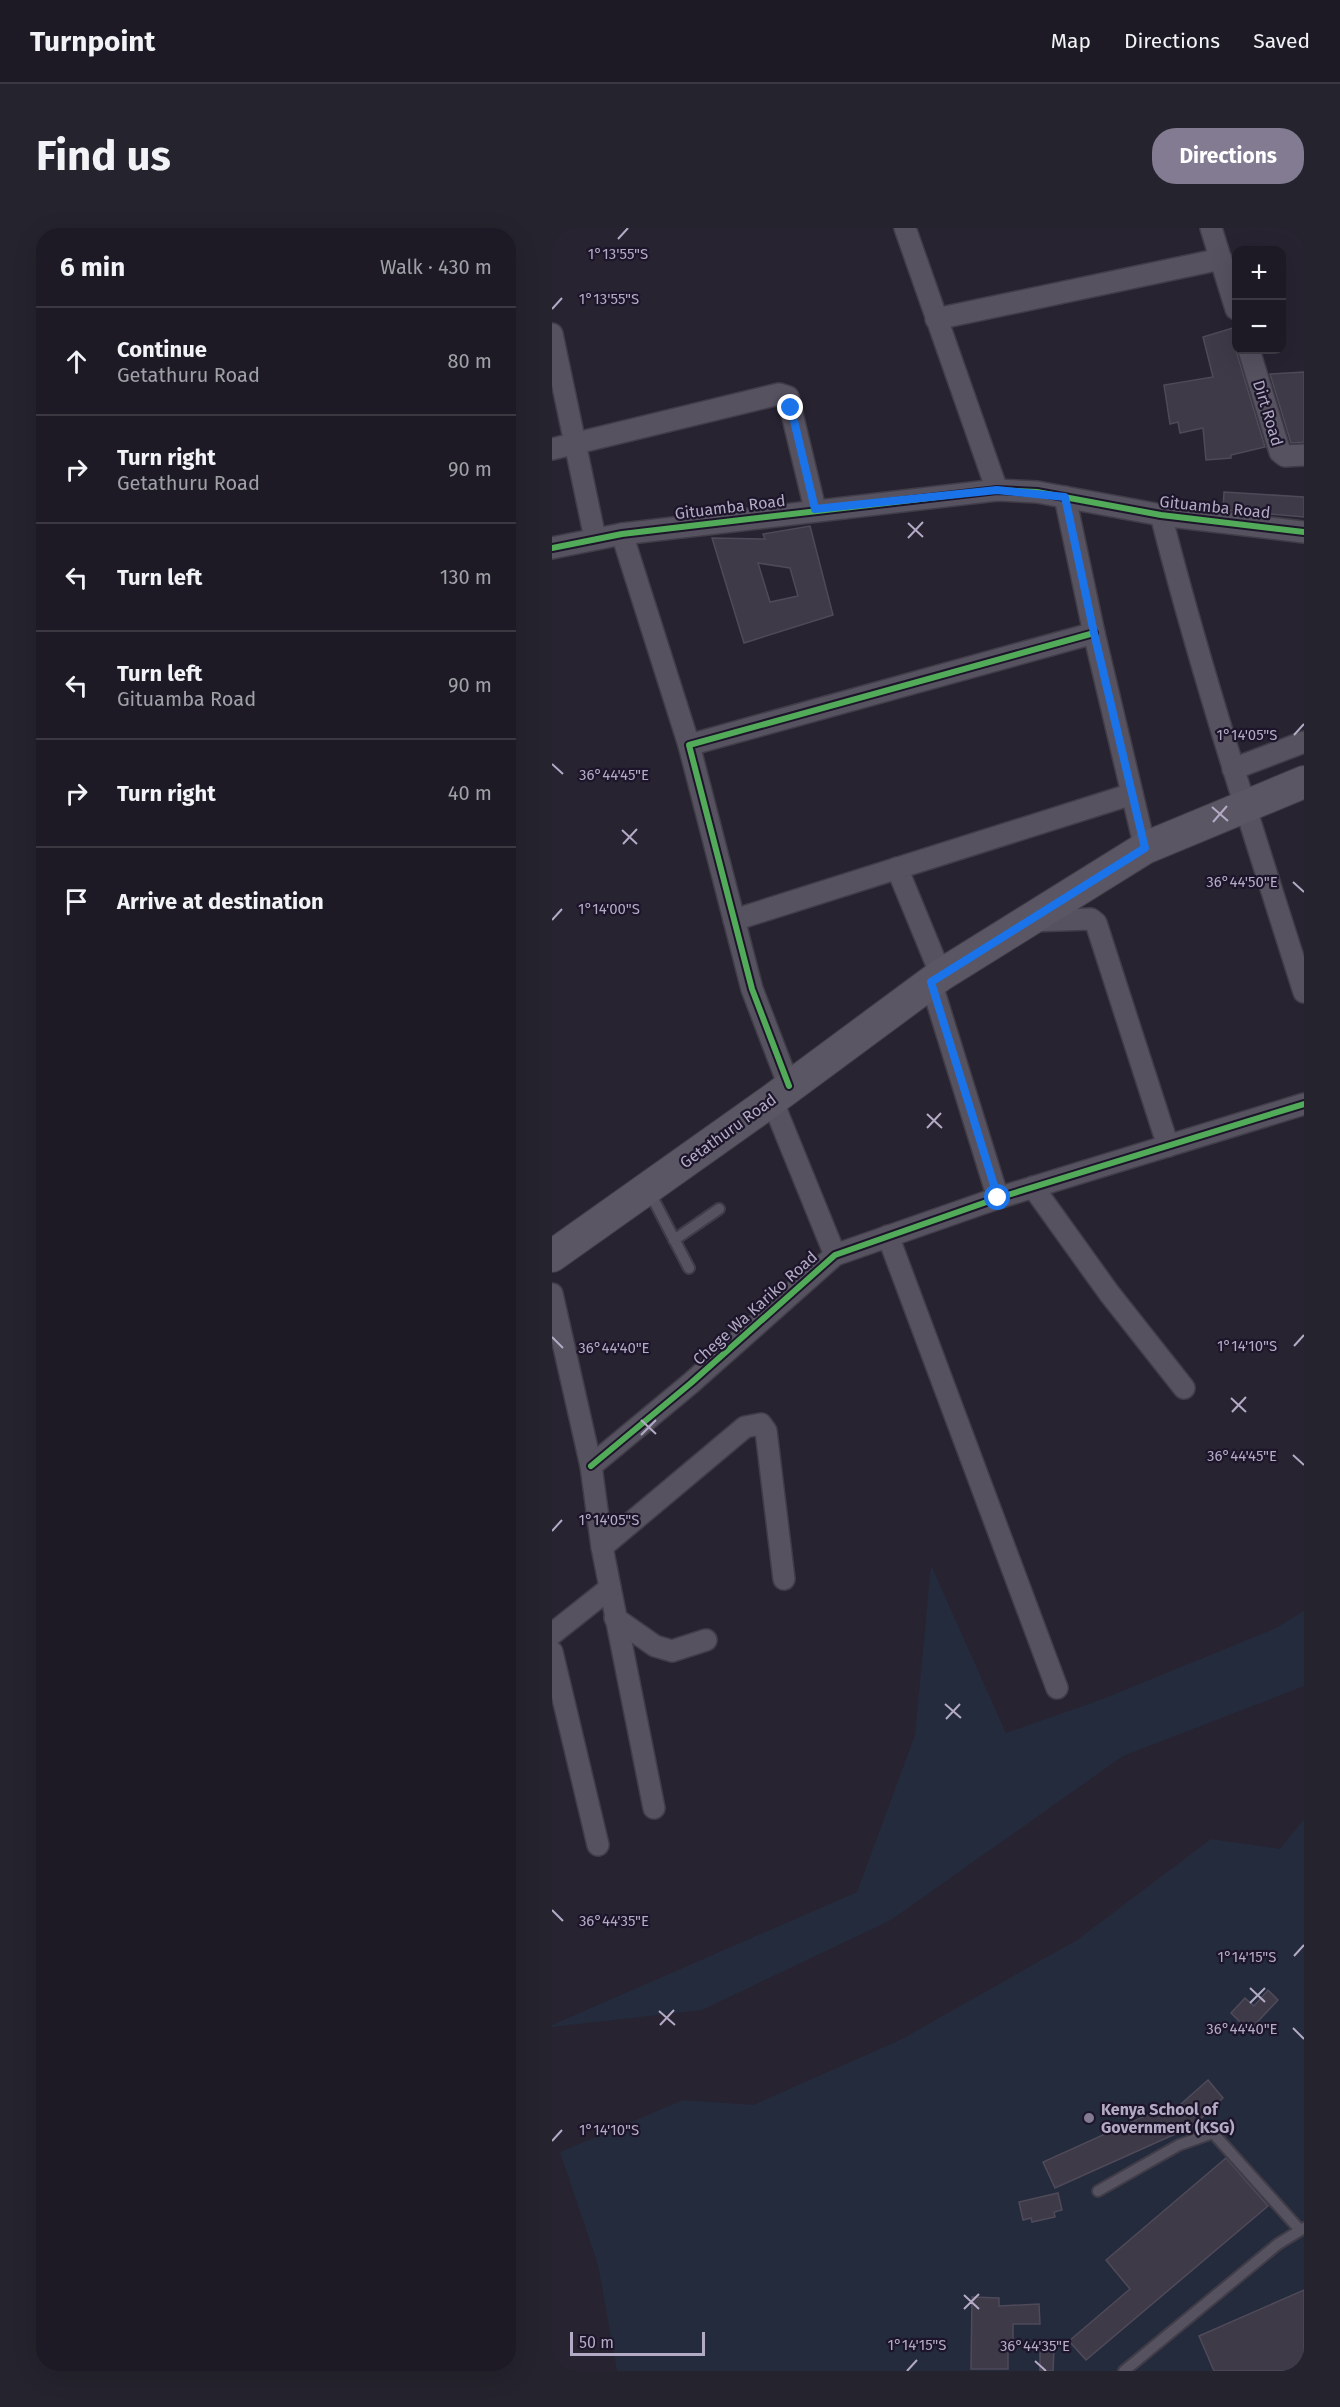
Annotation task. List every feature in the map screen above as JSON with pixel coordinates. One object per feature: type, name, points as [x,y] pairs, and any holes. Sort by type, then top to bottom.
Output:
[{"type":"main road","name":"Getathuru Road","points":[[552,1256],[936,979],[1145,848],[1304,782]]},
{"type":"street","points":[[905,228],[997,490]]},
{"type":"street","points":[[1211,228],[1233,300]]},
{"type":"street","points":[[936,319],[1221,259]]},
{"type":"street","points":[[552,334],[595,538]]},
{"type":"street","name":"Dirt Road","points":[[1250,354],[1280,452],[1285,456],[1304,455]]},
{"type":"street","points":[[552,448],[779,394],[788,398],[815,509]]},
{"type":"street","name":"Gituamba Road","points":[[552,548],[622,534],[815,509],[997,490],[1065,497],[1161,515],[1304,532]]},
{"type":"street","points":[[1065,497],[1094,633],[1145,848]]},
{"type":"street","points":[[1161,515],[1183,601],[1233,769],[1304,992]]},
{"type":"street","points":[[622,534],[689,745],[781,1093],[835,1255]]},
{"type":"street","points":[[689,745],[1094,633]]},
{"type":"street","points":[[1233,769],[1304,742]]},
{"type":"street","points":[[734,920],[1132,794]]},
{"type":"street","points":[[897,868],[936,979],[998,1198]]},
{"type":"street","points":[[1028,922],[1091,919],[1096,923],[1168,1146]]},
{"type":"street","name":"Chege Wa Kariko Road","points":[[591,1466],[691,1383],[835,1255],[998,1198],[1304,1104]]},
{"type":"street","points":[[1033,1187],[1108,1293],[1184,1388]]},
{"type":"street","points":[[888,1236],[1057,1688]]},
{"type":"street","points":[[552,1294],[591,1466],[615,1618],[654,1808]]},
{"type":"street","points":[[602,1547],[745,1427],[761,1424],[766,1431],[784,1578]]},
{"type":"street","points":[[552,1634],[610,1588]]},
{"type":"street","points":[[615,1618],[655,1646],[672,1651],[706,1640]]},
{"type":"street","points":[[552,1652],[598,1845]]},
{"type":"lane","points":[[648,1188],[689,1268]]},
{"type":"lane","points":[[674,1240],[719,1209]]},
{"type":"lane","points":[[1098,2191],[1179,2145],[1213,2133],[1302,2229],[1246,2270],[1124,2371]]},
{"type":"shaded area","points":[[931,1565],[1006,1733],[1100,1700],[1276,1628],[1304,1611],[1304,1686],[1123,1756],[891,1920],[702,2010],[552,2027],[552,2025],[857,1892],[915,1735]]},
{"type":"shaded area","name":"Kenya School of Government (KSG)","points":[[1304,1819],[1304,2371],[617,2371],[598,2265],[560,2152],[683,2100],[753,2105],[900,2040],[1077,1940],[1211,1839],[1280,1849]]},
{"type":"building","points":[[1232,328],[1232,354],[1237,354],[1265,447],[1231,455],[1231,458],[1206,460],[1203,428],[1180,433],[1178,422],[1170,424],[1164,385],[1213,377],[1203,337]]},
{"type":"building","points":[[1304,372],[1304,442],[1291,443],[1270,374]]},
{"type":"building","points":[[1224,492],[1304,497],[1304,517],[1223,510]]},
{"type":"building","points":[[810,526],[833,615],[744,643],[712,538],[765,539],[763,534]],"holes":[[[758,563],[790,568],[798,596],[770,602]]]},
{"type":"building","points":[[1268,1990],[1278,2000],[1249,2031],[1231,2013],[1245,1998],[1254,2006]]},
{"type":"building","points":[[1208,2080],[1223,2098],[1193,2126],[1055,2188],[1043,2162],[1169,2105],[1172,2112]]},
{"type":"building","points":[[1226,2158],[1268,2206],[1086,2360],[1069,2341],[1130,2289],[1106,2260]]},
{"type":"building","points":[[1058,2193],[1062,2210],[1054,2212],[1055,2217],[1032,2222],[1031,2218],[1023,2220],[1019,2202]]},
{"type":"building","points":[[1304,2290],[1304,2371],[1214,2371],[1199,2336]]},
{"type":"building","points":[[972,2297],[999,2298],[999,2306],[1039,2304],[1040,2324],[1013,2324],[1013,2341],[1008,2341],[1008,2369],[971,2369]]},
{"type":"building","points":[[1040,2348],[1054,2348],[1053,2371],[1040,2371]]},
{"type":"cycle path","points":[[552,548],[622,534],[997,490],[1037,492],[1161,515],[1304,532]]},
{"type":"cycle path","points":[[789,1086],[752,989],[689,745],[1094,633]]},
{"type":"cycle path","points":[[591,1466],[691,1383],[835,1255],[998,1198],[1304,1104]]},
{"type":"place","name":"Kenya School of Government (KSG)","points":[[1089,2118]]},
{"type":"route","points":[[791,408],[815,509],[997,490],[1037,492],[1065,497],[1094,633],[1145,848],[931,982],[998,1198]]}]
